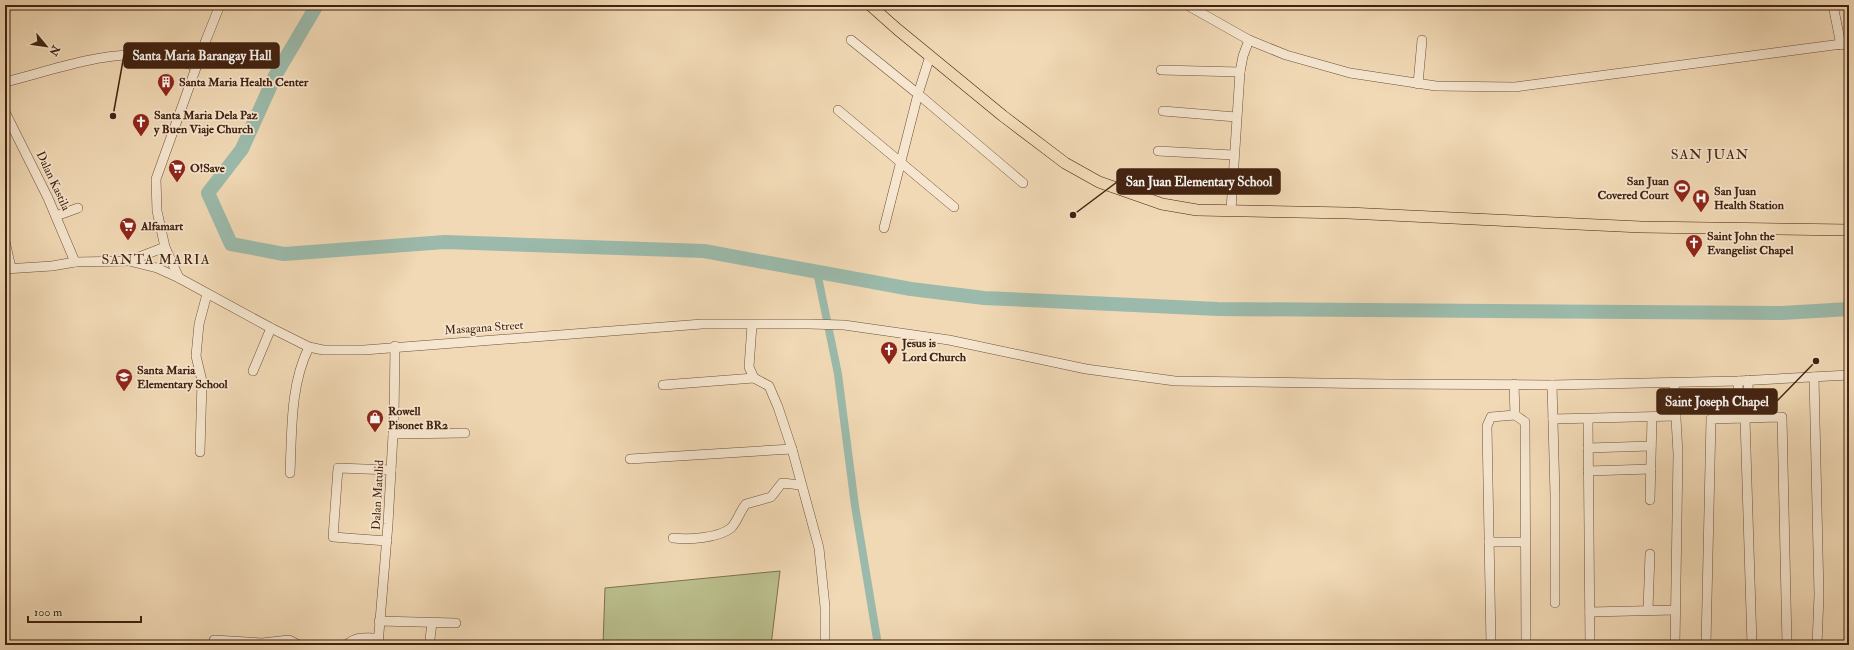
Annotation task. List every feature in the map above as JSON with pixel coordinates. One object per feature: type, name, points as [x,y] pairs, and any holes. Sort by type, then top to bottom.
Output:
[{"type":"main road","points":[[870,5],[1003,116],[1065,163],[1099,182],[1162,204],[1197,210],[1386,214],[1641,227],[1849,230]]},
{"type":"street","points":[[179,278],[165,247],[157,211],[156,178],[220,5]]},
{"type":"street","points":[[1187,5],[1249,40],[1286,55],[1350,72],[1418,84],[1515,87],[1845,44],[1833,5]]},
{"type":"street","points":[[851,40],[918,94],[1023,183]]},
{"type":"street","points":[[1231,210],[1233,155],[1240,72],[1242,56],[1249,40]]},
{"type":"street","points":[[1418,84],[1422,40]]},
{"type":"street","points":[[5,82],[96,59],[129,55],[149,56],[197,66]]},
{"type":"street","points":[[884,228],[918,94],[930,56]]},
{"type":"street","points":[[1161,70],[1240,72]]},
{"type":"street","points":[[838,110],[954,207]]},
{"type":"street","points":[[1164,111],[1236,117]]},
{"type":"street","name":"Dalan Kastila","points":[[5,112],[56,216],[75,262]]},
{"type":"street","points":[[1158,151],[1233,155]]},
{"type":"street","points":[[56,216],[78,208]]},
{"type":"street","points":[[5,241],[8,269],[52,266],[75,262],[129,261],[165,247]]},
{"type":"street","name":"Masagana Street","points":[[129,261],[157,268],[179,278],[309,347],[332,350],[364,350],[395,346],[702,324],[809,324],[844,325],[949,340],[1086,369],[1175,381],[1552,385],[1674,383],[1849,375]]},
{"type":"street","points":[[200,452],[202,381],[196,356],[199,324],[207,294]]},
{"type":"street","points":[[752,325],[749,367],[754,378]]},
{"type":"street","points":[[253,371],[271,328]]},
{"type":"street","name":"Dalan Matulid","points":[[378,642],[387,541],[394,434],[395,346]]},
{"type":"street","points":[[290,473],[296,386],[309,347]]},
{"type":"street","points":[[1814,377],[1819,595],[1817,645]]},
{"type":"street","points":[[663,385],[754,378],[769,386],[778,407],[792,449],[819,548],[826,607],[825,645]]},
{"type":"street","points":[[1743,380],[1752,645]]},
{"type":"street","points":[[1674,383],[1678,454],[1675,645]]},
{"type":"street","points":[[1514,384],[1515,415]]},
{"type":"street","points":[[1552,385],[1555,495],[1555,603]]},
{"type":"street","points":[[1491,645],[1488,422],[1491,417],[1515,415],[1525,422],[1526,645]]},
{"type":"street","points":[[1553,419],[1676,416]]},
{"type":"street","points":[[1650,500],[1652,417]]},
{"type":"street","points":[[1588,418],[1590,645]]},
{"type":"street","points":[[1706,645],[1711,419],[1744,418],[1782,418],[1788,645]]},
{"type":"street","points":[[394,434],[465,433]]},
{"type":"street","points":[[1588,448],[1651,446]]},
{"type":"street","points":[[630,459],[792,449]]},
{"type":"street","points":[[387,541],[333,537],[338,468],[391,470]]},
{"type":"street","points":[[1588,471],[1651,469]]},
{"type":"street","points":[[673,538],[693,539],[725,532],[732,527],[746,504],[771,497],[782,483],[801,485]]},
{"type":"street","points":[[1489,542],[1525,542]]},
{"type":"street","points":[[1648,610],[1650,554]]},
{"type":"street","points":[[1590,612],[1675,610]]},
{"type":"street","points":[[379,621],[456,623]]},
{"type":"street","points":[[430,639],[432,623]]},
{"type":"street","points":[[347,645],[352,639],[357,638],[378,642]]},
{"type":"street","points":[[214,640],[262,643],[289,640],[299,645]]},
{"type":"green space","points":[[780,571],[771,645],[603,645],[605,588]]},
{"type":"waterway","points":[[317,5],[275,76],[242,149],[208,193],[231,244],[284,254],[445,242],[704,251],[911,289],[984,298],[1218,309],[1782,313],[1849,309]]},
{"type":"waterway","points":[[817,272],[838,374],[855,506],[878,645]]},
{"type":"place","name":"Santa Maria Health Center","points":[[166,97]]},
{"type":"place","name":"Santa Maria Barangay Hall","points":[[113,116]]},
{"type":"place","name":"Santa Maria Dela Paz y Buen Viaje Church","points":[[141,137]]},
{"type":"place","name":"O!Save","points":[[177,183]]},
{"type":"place","name":"San Juan Covered Court","points":[[1682,203]]},
{"type":"place","name":"San Juan Health Station","points":[[1701,213]]},
{"type":"place","name":"San Juan Elementary School","points":[[1073,215]]},
{"type":"place","name":"Alfamart","points":[[128,241]]},
{"type":"place","name":"Saint John the Evangelist Chapel","points":[[1694,258]]},
{"type":"place","name":"Saint Joseph Chapel","points":[[1816,361]]},
{"type":"place","name":"Jesus is Lord Church","points":[[889,365]]},
{"type":"place","name":"Santa Maria Elementary School","points":[[124,392]]},
{"type":"place","name":"Rowell Pisonet BR2","points":[[375,433]]},
{"type":"district","name":"SAN JUAN","points":[[1710,154]]},
{"type":"district","name":"SANTA MARIA","points":[[156,259]]}]
